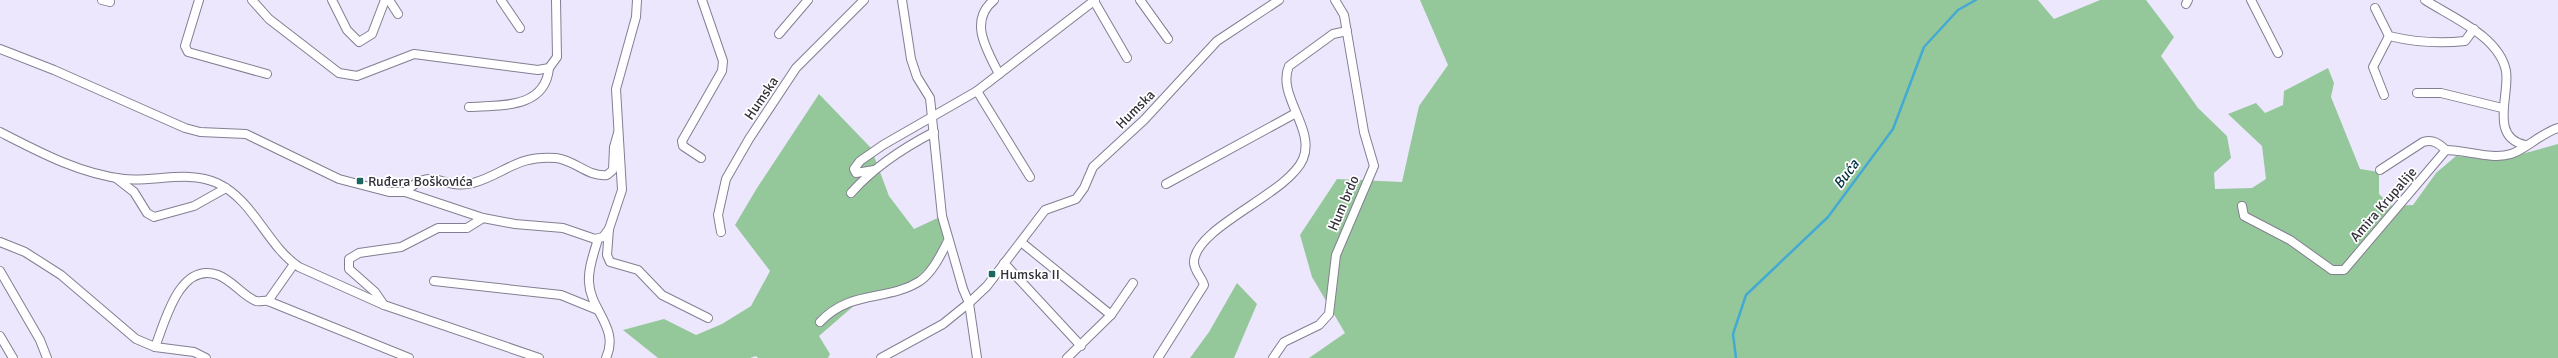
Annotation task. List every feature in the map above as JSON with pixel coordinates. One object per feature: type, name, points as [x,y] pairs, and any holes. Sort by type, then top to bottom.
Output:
[{"type":"street","points":[[102,0],[110,2]]},
{"type":"street","points":[[199,0],[185,46],[188,52],[267,74]]},
{"type":"street","points":[[252,0],[269,19],[345,75],[357,76],[414,54],[538,70],[549,68]]},
{"type":"street","points":[[332,0],[347,30],[359,42],[372,34],[385,0]]},
{"type":"street","points":[[389,0],[398,14]]},
{"type":"street","points":[[501,0],[520,28]]},
{"type":"street","points":[[470,107],[524,102],[544,86],[548,79],[549,68],[557,57],[556,0]]},
{"type":"street","points":[[637,0],[636,17],[617,81],[618,133],[623,183],[621,195],[609,229],[607,255],[610,262],[638,270],[662,295],[708,318]]},
{"type":"street","points":[[701,158],[683,146],[682,141],[722,71],[723,61],[702,0]]},
{"type":"street","points":[[779,34],[808,0]]},
{"type":"street","name":"Humska","points":[[721,232],[718,216],[726,179],[749,140],[796,68],[864,0]]},
{"type":"street","points":[[902,0],[911,59],[917,77],[930,98],[940,201],[948,241],[969,302],[977,358]]},
{"type":"street","points":[[994,0],[986,6],[980,28],[983,41],[999,74]]},
{"type":"street","points":[[874,170],[856,173],[854,169],[860,161],[883,145],[924,121],[933,118],[977,91],[1094,0],[1127,58]]},
{"type":"street","points":[[1140,0],[1168,39]]},
{"type":"street","name":"Humska","points":[[881,358],[943,324],[987,286],[1046,210],[1076,199],[1084,188],[1093,167],[1144,120],[1217,41],[1279,0]]},
{"type":"street","name":"Hum brdo","points":[[1273,358],[1284,342],[1319,325],[1329,314],[1336,255],[1374,166],[1364,132],[1344,15],[1335,0]]},
{"type":"street","points":[[2251,0],[2278,53]]},
{"type":"street","points":[[2425,0],[2474,30],[2494,48],[2506,71],[2502,108],[2510,140],[2525,145]]},
{"type":"street","points":[[2375,8],[2388,36]]},
{"type":"street","points":[[2388,36],[2410,41],[2448,43],[2465,40],[2474,30]]},
{"type":"street","points":[[1158,358],[1204,285],[1195,268],[1194,261],[1196,253],[1208,237],[1289,178],[1303,160],[1305,141],[1287,84],[1286,73],[1289,66],[1333,34],[1347,31]]},
{"type":"street","points":[[2384,95],[2373,67],[2388,36]]},
{"type":"street","points":[[0,49],[54,70],[185,128],[200,132],[246,134],[339,179],[389,192],[405,192],[483,218],[515,224],[570,229],[598,239],[603,237],[609,229]]},
{"type":"street","points":[[977,91],[1030,177]]},
{"type":"street","points":[[2417,92],[2441,93],[2502,108]]},
{"type":"street","points":[[1166,184],[1296,113]]},
{"type":"street","points":[[2380,170],[2423,142],[2430,140],[2438,143],[2446,150],[2502,156],[2513,153],[2558,128]]},
{"type":"street","points":[[0,132],[59,162],[116,178],[196,178],[212,181],[226,188],[252,214],[294,264],[384,305],[539,358]]},
{"type":"street","points":[[851,193],[874,170],[911,144],[934,132]]},
{"type":"street","points":[[405,192],[422,179],[456,184],[472,183],[514,163],[532,159],[561,159],[593,174],[607,175],[613,170],[614,147],[618,133]]},
{"type":"street","name":"Amira Krupalije","points":[[2242,206],[2244,216],[2290,240],[2332,270],[2344,270],[2446,150]]},
{"type":"street","points":[[116,178],[134,192],[147,213],[154,217],[190,208],[226,188]]},
{"type":"street","points":[[384,305],[375,292],[349,269],[348,262],[351,257],[359,253],[401,247],[438,228],[467,228],[483,218]]},
{"type":"street","points":[[598,239],[590,268],[588,283],[598,310],[609,329],[610,343],[606,358]]},
{"type":"street","points":[[820,322],[832,310],[848,302],[906,288],[921,280],[933,267],[948,241]]},
{"type":"street","points":[[0,242],[25,252],[61,275],[136,339],[155,347],[194,352],[206,358]]},
{"type":"street","points":[[1021,242],[1111,315]]},
{"type":"street","points":[[1004,263],[1081,346]]},
{"type":"street","points":[[268,301],[294,264]]},
{"type":"street","points":[[0,271],[36,333],[47,358]]},
{"type":"street","points":[[155,347],[178,292],[196,276],[211,273],[218,275],[256,301],[268,301],[409,358]]},
{"type":"street","points":[[434,281],[561,295],[598,310]]},
{"type":"street","points":[[1067,358],[1081,346],[1111,315],[1133,283]]},
{"type":"street","points":[[0,336],[13,358]]},
{"type":"green space","points":[[1420,0],[2038,0],[2054,19],[2100,0],[2146,0],[2174,37],[2161,56],[2198,108],[2227,136],[2231,158],[2214,173],[2215,189],[2252,188],[2266,179],[2262,146],[2228,114],[2256,103],[2265,113],[2283,105],[2284,91],[2328,68],[2334,83],[2331,97],[2360,169],[2379,172],[2379,194],[2392,206],[2413,205],[2436,173],[2456,156],[2500,160],[2558,144],[2558,358],[1309,358],[1345,333],[1312,277],[1300,235],[1337,179],[1402,182],[1419,106],[1448,65]]},
{"type":"green space","points":[[819,94],[871,148],[889,196],[914,229],[942,216],[945,228],[940,255],[906,288],[864,297],[819,336],[830,354],[828,358],[758,358],[756,356],[750,358],[658,358],[623,330],[664,319],[696,335],[722,324],[751,306],[770,271],[735,225],[757,188]]},
{"type":"green space","points":[[1237,283],[1257,304],[1234,358],[1190,358],[1209,332]]},
{"type":"waterway","name":"Buća","points":[[1736,358],[1733,334],[1746,295],[1828,217],[1893,129],[1924,47],[1958,10],[1976,0]]},
{"type":"place","name":"Ruđera Boškovića","points":[[360,181]]},
{"type":"place","name":"Humska II","points":[[992,274]]}]
